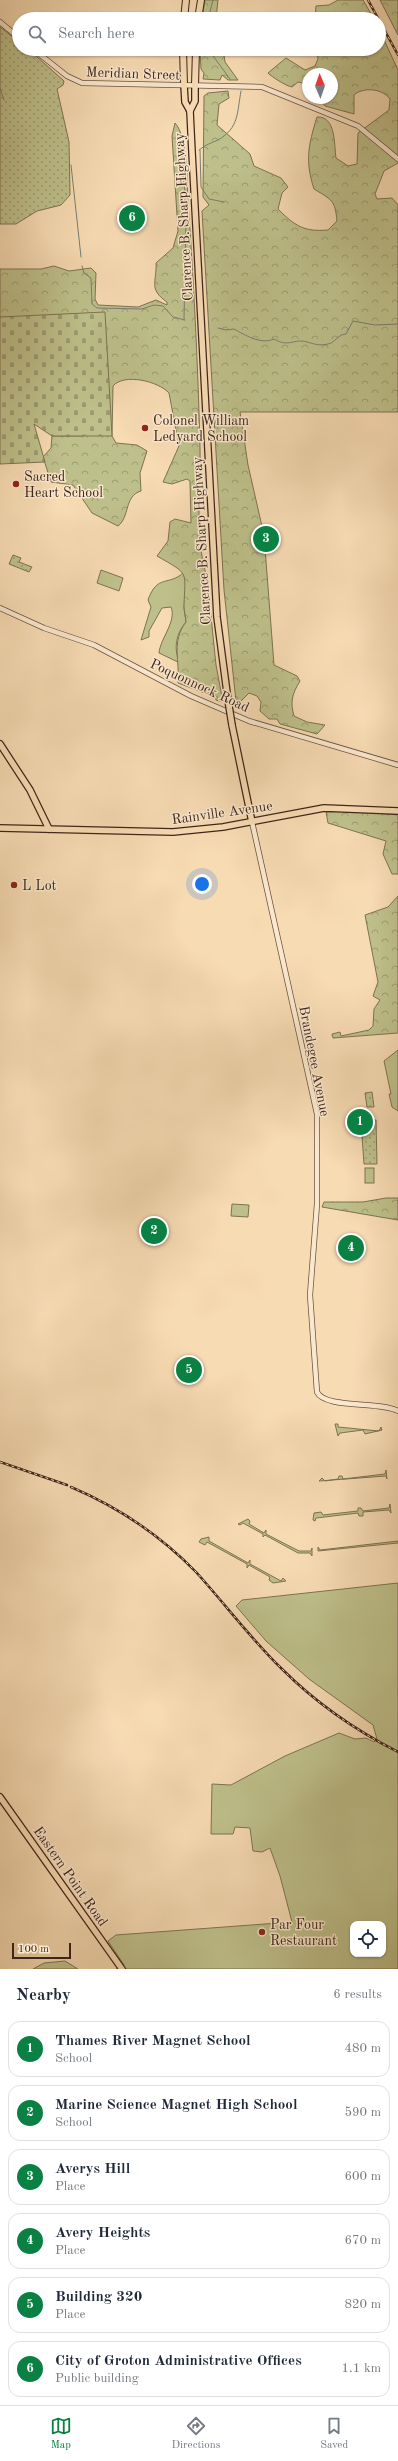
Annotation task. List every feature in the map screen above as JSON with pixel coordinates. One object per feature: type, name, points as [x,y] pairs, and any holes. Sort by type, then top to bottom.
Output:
[{"type":"highway","points":[[185,12],[186,0]]},
{"type":"highway","points":[[199,12],[201,0]]},
{"type":"highway","points":[[183,56],[184,85]]},
{"type":"highway","points":[[195,86],[196,56]]},
{"type":"main road","name":"Clarence B. Sharp Highway","points":[[184,85],[185,102],[190,111],[217,617],[232,724],[252,822]]},
{"type":"main road","name":"Clarence B. Sharp Highway","points":[[190,111],[195,101],[195,86]]},
{"type":"main road","points":[[0,744],[30,790],[49,829]]},
{"type":"main road","name":"Rainville Avenue","points":[[0,828],[173,832],[252,822],[324,808],[398,811]]},
{"type":"main road","name":"Eastern Point Road","points":[[0,1797],[122,1969]]},
{"type":"street","points":[[0,22],[12,32]]},
{"type":"street","name":"Meridian Street","points":[[42,56],[67,76],[82,83],[257,86],[274,91],[358,126],[398,159]]},
{"type":"street","name":"Poquonnock Road","points":[[0,608],[44,628],[94,645],[191,696],[249,721],[398,766]]},
{"type":"street","name":"Brandegee Avenue","points":[[252,822],[317,1114],[317,1204],[311,1308],[316,1388],[319,1396],[329,1401],[370,1405],[398,1411]]},
{"type":"green space","points":[[205,0],[218,0],[217,12],[203,12]]},
{"type":"green space","points":[[338,0],[363,0],[370,12],[316,12],[316,6],[329,5]]},
{"type":"green space","points":[[380,0],[398,0],[398,35]]},
{"type":"green space","points":[[0,27],[12,36],[12,56],[36,56],[64,81],[63,85],[57,89],[69,142],[70,195],[61,205],[37,211],[16,224],[0,224]]},
{"type":"green space","points":[[386,44],[398,70],[398,163],[384,171],[375,194],[377,199],[392,198],[398,205],[398,412],[240,412],[248,465],[264,535],[274,665],[297,676],[300,681],[292,698],[294,716],[307,722],[325,725],[317,734],[280,724],[277,719],[269,719],[260,711],[261,702],[257,696],[249,693],[239,703],[236,701],[224,590],[202,211],[209,205],[203,197],[204,96],[208,93],[228,91],[229,98],[219,104],[217,125],[250,154],[254,166],[281,178],[288,187],[282,193],[278,209],[295,224],[306,229],[328,230],[337,221],[332,201],[314,189],[309,170],[311,137],[317,117],[328,121],[331,126],[336,158],[348,166],[357,164],[358,133],[389,110],[390,99],[387,95],[377,91],[367,90],[358,92],[354,95],[354,114],[325,106],[324,104],[338,104],[338,68],[310,68],[315,66],[318,56],[386,56]]},
{"type":"green space","points":[[200,56],[224,56],[225,62],[238,80],[228,80],[222,75],[220,80],[203,79],[204,73],[201,69]]},
{"type":"green space","points":[[286,58],[302,68],[302,83],[298,82],[292,87],[279,81],[268,73]]},
{"type":"green space","points":[[175,123],[179,130],[185,149],[187,172],[198,386],[200,448],[199,530],[203,562],[207,577],[216,665],[223,702],[216,700],[213,690],[210,689],[205,693],[178,683],[177,644],[181,629],[186,622],[184,606],[185,579],[180,571],[157,556],[168,541],[170,522],[175,519],[191,523],[190,481],[187,479],[172,484],[163,482],[179,446],[169,393],[157,385],[133,379],[118,382],[113,386],[112,436],[116,443],[137,445],[147,451],[140,473],[141,491],[132,497],[122,522],[118,526],[92,513],[73,485],[51,482],[43,457],[51,448],[52,436],[82,436],[0,332],[0,269],[41,269],[54,266],[69,271],[91,268],[96,273],[95,299],[98,305],[138,307],[156,300],[167,305],[167,302],[157,293],[155,289],[155,280],[156,263],[173,248],[178,231],[172,136]]},
{"type":"green space","points":[[105,312],[112,436],[52,436],[34,424],[45,462],[0,464],[0,317]]},
{"type":"green space","points":[[13,555],[21,558],[19,562],[32,567],[29,572],[9,564]]},
{"type":"green space","points":[[101,570],[123,578],[119,591],[97,583]]},
{"type":"green space","points":[[183,573],[186,582],[184,608],[186,622],[178,636],[176,647],[180,663],[159,653],[172,618],[171,607],[162,608],[149,631],[149,637],[141,640],[151,607],[148,600],[155,587],[159,583],[178,577]]},
{"type":"green space","points":[[353,811],[398,815],[398,874],[392,874],[383,854],[386,841],[328,823],[326,812]]},
{"type":"green space","points":[[398,896],[398,1033],[333,1038],[332,1034],[340,1032],[341,1036],[369,1030],[373,1026],[374,1009],[380,1000],[373,996],[378,982],[365,915],[388,907]]},
{"type":"green space","points":[[398,1050],[398,1111],[392,1107],[389,1094],[391,1094],[384,1061]]},
{"type":"green space","points":[[372,1092],[374,1107],[367,1107],[365,1093]]},
{"type":"green space","points":[[376,1120],[377,1164],[364,1164],[361,1121]]},
{"type":"green space","points":[[365,1168],[374,1168],[374,1183],[365,1183]]},
{"type":"green space","points":[[386,1198],[398,1198],[398,1220],[322,1207],[324,1202],[363,1202]]},
{"type":"green space","points":[[232,1204],[249,1205],[248,1217],[231,1216]]},
{"type":"green space","points":[[335,1424],[338,1424],[338,1427],[378,1431],[365,1434],[363,1430],[340,1433],[338,1436]]},
{"type":"green space","points":[[386,1470],[387,1479],[386,1476],[331,1480],[338,1479],[339,1476],[342,1476],[343,1479],[385,1474]]},
{"type":"green space","points":[[390,1504],[391,1513],[389,1510],[363,1512],[363,1516],[359,1516],[358,1513],[316,1518],[315,1521],[313,1520],[314,1513],[321,1512],[323,1515],[358,1511],[358,1508],[361,1508],[363,1511],[389,1508]]},
{"type":"green space","points":[[248,1519],[250,1521],[249,1524],[264,1533],[266,1530],[266,1534],[299,1551],[311,1551],[312,1548],[312,1556],[310,1553],[298,1553],[265,1535],[263,1537],[263,1534],[243,1523],[240,1525],[238,1524]]},
{"type":"green space","points":[[209,1537],[209,1541],[248,1563],[250,1560],[250,1564],[281,1581],[283,1578],[286,1581],[273,1583],[269,1580],[270,1577],[249,1565],[247,1568],[247,1564],[207,1542],[205,1545],[199,1542],[201,1539]]},
{"type":"green space","points":[[398,1541],[398,1543],[318,1551],[318,1547],[320,1550]]},
{"type":"green space","points":[[398,1583],[398,1969],[116,1969],[124,1965],[108,1941],[116,1935],[292,1922],[280,1876],[270,1848],[262,1852],[253,1851],[250,1828],[235,1827],[233,1834],[211,1834],[212,1784],[231,1785],[285,1756],[339,1733],[355,1739],[366,1738],[374,1742],[377,1739],[373,1725],[309,1679],[266,1641],[236,1606],[242,1600]]},
{"type":"green space","points":[[65,1961],[78,1969],[33,1969],[44,1963]]},
{"type":"waterway","points":[[210,12],[213,0]]},
{"type":"waterway","points":[[213,56],[230,79]]},
{"type":"waterway","points":[[0,88],[4,100]]},
{"type":"waterway","points":[[199,150],[218,140],[230,130],[238,113],[241,91]]},
{"type":"waterway","points":[[200,150],[201,187],[209,199],[224,202]]},
{"type":"waterway","points":[[182,157],[185,194],[182,201],[186,218],[184,320]]},
{"type":"waterway","points":[[71,165],[81,257]]},
{"type":"waterway","points":[[82,266],[84,273],[91,278],[92,304],[97,308],[142,309],[154,305],[163,306],[173,317],[185,320]]},
{"type":"waterway","points":[[218,328],[226,330],[234,329],[248,336],[264,341],[274,339],[284,343],[302,341],[322,345],[333,342],[341,335],[346,334],[353,321],[375,325],[398,324]]},
{"type":"railway","points":[[368,0],[375,12]]},
{"type":"railway","points":[[386,33],[398,55]]},
{"type":"railway","points":[[0,1462],[67,1485]]},
{"type":"railway","points":[[71,1487],[122,1513],[138,1523],[168,1546],[196,1572],[271,1658],[308,1693],[351,1725],[398,1752]]},
{"type":"place","name":"City of Groton Administrative Offices","points":[[132,218]]},
{"type":"place","name":"Colonel William Ledyard School","points":[[145,428]]},
{"type":"place","name":"Sacred Heart School","points":[[16,484]]},
{"type":"place","name":"Averys Hill","points":[[266,539]]},
{"type":"place","name":"L Lot","points":[[14,885]]},
{"type":"place","name":"Thames River Magnet School","points":[[360,1122]]},
{"type":"place","name":"Marine Science Magnet High School","points":[[154,1231]]},
{"type":"place","name":"Avery Heights","points":[[351,1248]]},
{"type":"place","name":"Building 320","points":[[189,1370]]},
{"type":"place","name":"Par Four Restaurant","points":[[262,1932]]}]
